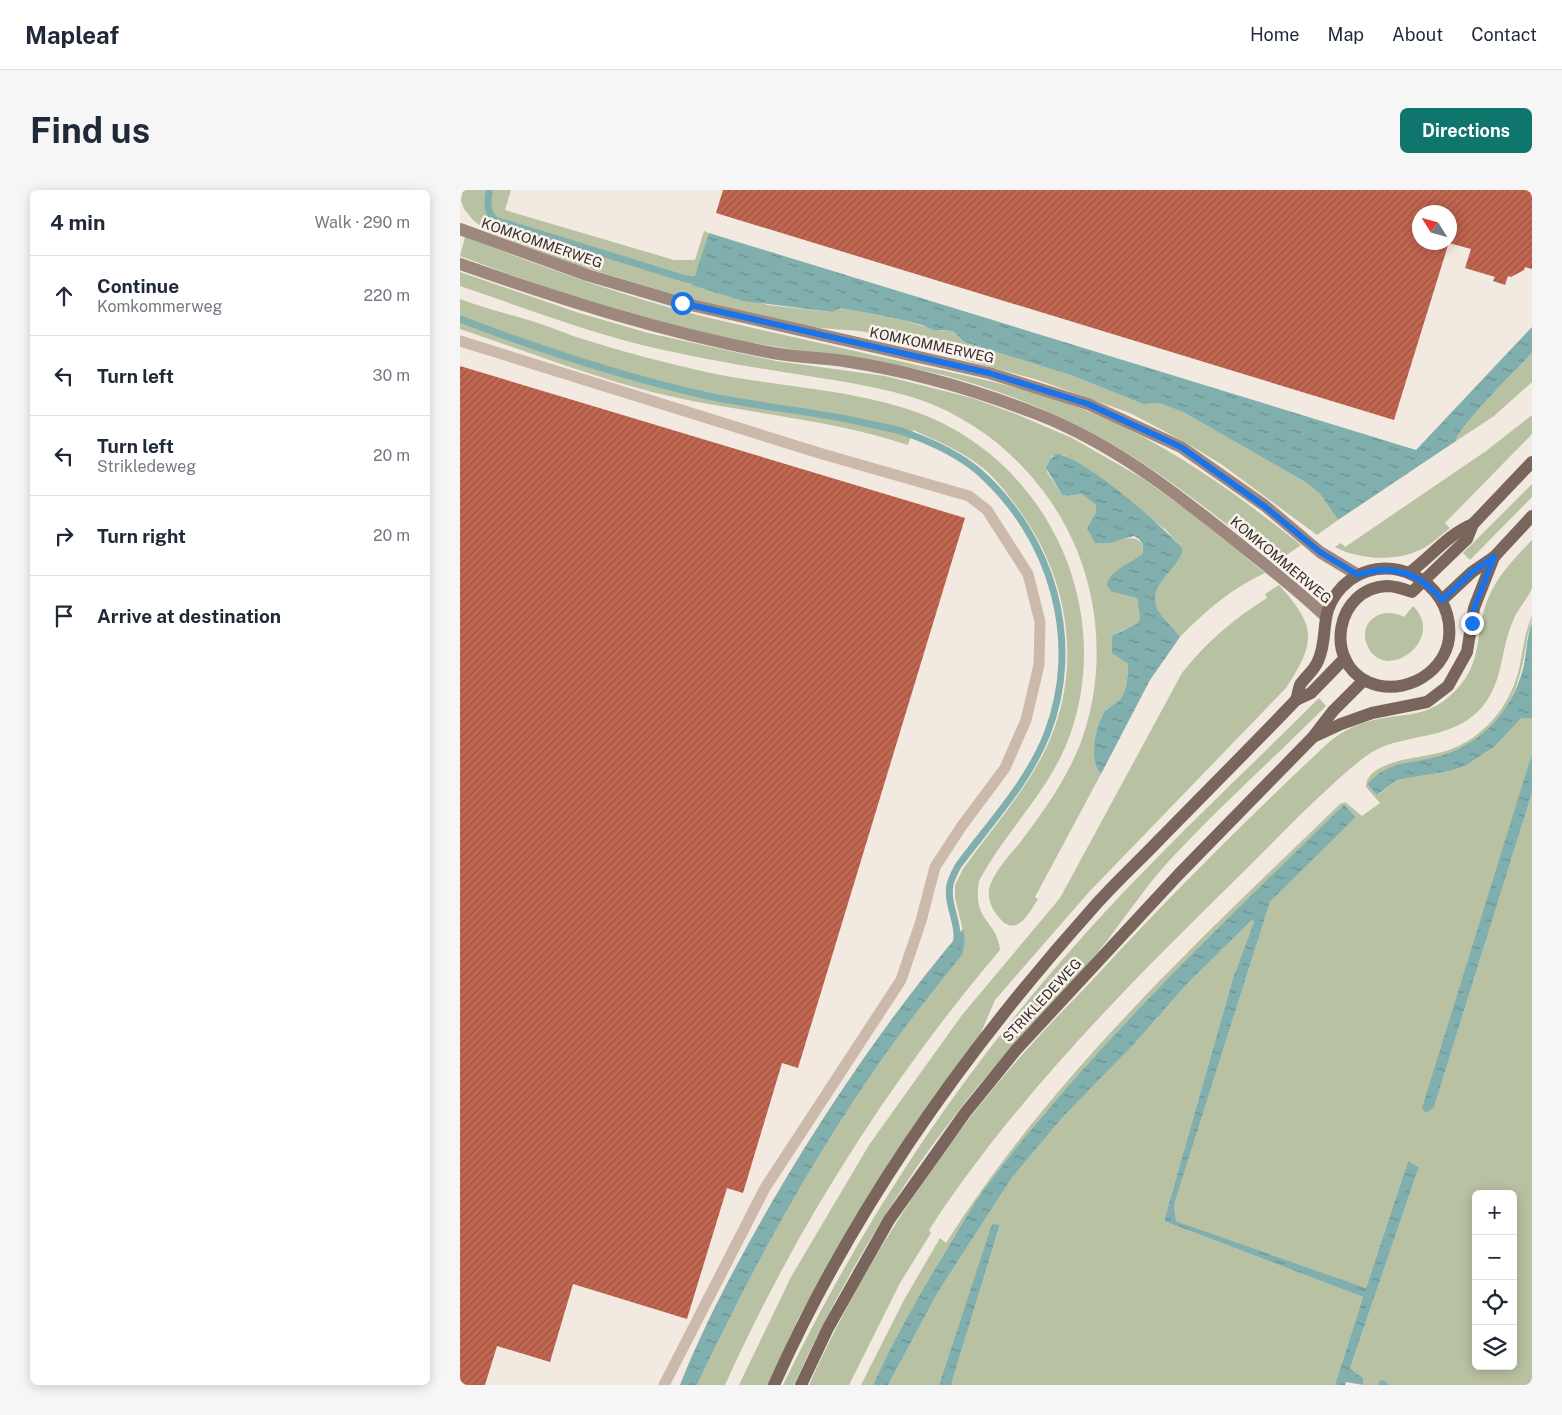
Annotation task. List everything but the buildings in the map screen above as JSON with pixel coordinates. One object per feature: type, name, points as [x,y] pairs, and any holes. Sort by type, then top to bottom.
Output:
[{"type":"main road","name":"KOMKOMMERWEG","points":[[460,229],[587,275],[682,303],[989,373],[1088,404],[1181,447],[1264,506],[1320,552],[1358,575]]},
{"type":"main road","name":"KOMKOMMERWEG","points":[[460,264],[574,304],[652,327],[774,353],[846,362],[932,380],[976,392],[1038,414],[1079,432],[1164,486],[1289,583],[1326,617]]},
{"type":"main road","points":[[1358,575],[1386,569],[1409,573],[1425,581],[1442,600],[1448,615],[1449,641],[1437,666],[1427,675],[1401,686],[1380,686],[1364,680],[1354,672],[1345,658],[1340,644],[1340,629],[1349,608],[1369,591],[1393,586],[1412,592],[1425,581],[1467,539],[1474,524],[1532,462]]},
{"type":"main road","points":[[1442,600],[1472,572],[1494,557],[1532,516]]},
{"type":"main road","points":[[1409,573],[1424,562],[1457,531],[1474,524]]},
{"type":"main road","points":[[1313,738],[1341,724],[1372,713],[1427,702],[1448,686],[1467,652],[1474,608],[1494,557]]},
{"type":"main road","name":"STRIKLEDEWEG","points":[[1296,700],[1301,684],[1315,668],[1321,649],[1326,617],[1336,594],[1358,575]]},
{"type":"main road","points":[[1326,617],[1340,629]]},
{"type":"main road","name":"STRIKLEDEWEG","points":[[774,1385],[834,1264],[867,1207],[948,1086],[1012,1004],[1093,908],[1296,700],[1312,693],[1345,658]]},
{"type":"main road","name":"STRIKLEDEWEG","points":[[801,1385],[855,1277],[889,1220],[965,1113],[1016,1050],[1178,874],[1313,738],[1333,711],[1364,680]]},
{"type":"lane","points":[[460,341],[819,453],[969,496],[987,510],[1028,574],[1040,622],[1039,665],[1026,720],[1005,768],[961,827],[935,867],[921,921],[901,980],[765,1188],[664,1385]]},
{"type":"green space","points":[[463,190],[511,190],[505,210],[674,260],[695,260],[704,231],[709,233],[693,285],[768,305],[831,312],[841,308],[894,318],[941,331],[953,331],[964,342],[1075,376],[1143,404],[1159,403],[1183,412],[1307,483],[1320,494],[1338,520],[1317,535],[1221,464],[1183,441],[1130,413],[1038,380],[968,361],[934,347],[860,331],[807,327],[696,301],[576,265],[488,232],[473,220],[464,209],[461,200]]},
{"type":"green space","points":[[465,237],[562,273],[661,305],[727,322],[991,381],[1082,409],[1157,444],[1182,459],[1231,492],[1301,545],[1275,563],[1194,499],[1108,442],[1078,425],[976,384],[881,362],[731,339],[662,324],[560,292],[460,256]]},
{"type":"green space","points":[[460,272],[576,312],[648,333],[776,361],[885,376],[972,398],[1016,414],[1072,438],[1142,478],[1191,513],[1265,573],[1241,586],[1220,601],[1180,637],[1160,614],[1155,601],[1155,593],[1180,557],[1183,549],[1166,530],[1091,472],[1064,455],[1052,456],[1048,463],[1047,472],[1062,495],[1083,494],[1096,505],[1096,512],[1087,528],[1104,543],[1129,538],[1139,541],[1142,545],[1143,553],[1134,562],[1113,574],[1112,592],[1137,598],[1140,618],[1138,623],[1117,633],[1117,656],[1128,664],[1127,676],[1123,695],[1105,711],[1097,728],[1094,753],[1097,768],[1101,774],[1035,897],[1038,899],[1025,918],[1015,925],[1010,925],[1004,922],[992,908],[989,896],[990,887],[1001,866],[1046,807],[1061,784],[1073,760],[1087,723],[1096,673],[1097,647],[1095,622],[1085,572],[1064,523],[1050,500],[1033,478],[1014,458],[971,424],[921,400],[865,386],[733,364],[634,343],[460,286]]},
{"type":"green space","points":[[460,299],[533,321],[589,341],[676,365],[732,377],[864,398],[916,412],[962,434],[1001,464],[1034,500],[1059,542],[1076,588],[1083,636],[1082,686],[1070,735],[1040,792],[990,862],[979,881],[979,905],[998,940],[1000,950],[920,1052],[882,1104],[847,1158],[782,1269],[725,1385],[697,1385],[759,1260],[805,1179],[880,1062],[963,954],[965,939],[955,898],[955,885],[963,869],[1033,772],[1051,737],[1061,707],[1066,677],[1067,647],[1064,617],[1058,588],[1034,532],[1004,490],[979,465],[944,444],[913,430],[908,445],[813,421],[684,399],[628,385],[460,329]]},
{"type":"green space","points":[[1532,353],[1532,382],[1494,416],[1456,441],[1459,434],[1477,411]]},
{"type":"green space","points":[[1532,415],[1532,434],[1445,523],[1450,528],[1429,545],[1412,553],[1390,558],[1355,555],[1335,547],[1341,543],[1345,547],[1486,451]]},
{"type":"green space","points":[[1532,484],[1532,497],[1470,560],[1463,553]]},
{"type":"green space","points":[[1532,540],[1532,588],[1513,621],[1495,686],[1483,706],[1473,716],[1451,729],[1387,745],[1364,758],[1319,797],[1187,927],[1107,1009],[1031,1094],[961,1184],[929,1230],[931,1233],[900,1283],[849,1385],[809,1385],[854,1295],[907,1206],[967,1121],[999,1081],[1048,1026],[1182,886],[1239,828],[1327,744],[1337,736],[1358,725],[1383,718],[1416,713],[1436,706],[1457,689],[1471,668],[1475,657],[1483,613],[1491,592],[1506,568]]},
{"type":"green space","points":[[1279,585],[1300,612],[1306,623],[1308,634],[1303,658],[1286,688],[1089,892],[995,1000],[977,1042],[859,1211],[798,1319],[768,1385],[739,1385],[791,1277],[869,1145],[962,1015],[1060,898],[1182,673],[1222,631],[1267,598],[1265,594]]},
{"type":"green space","points":[[1413,606],[1422,619],[1423,632],[1418,643],[1410,653],[1399,659],[1387,661],[1376,657],[1368,647],[1365,638],[1365,630],[1368,623],[1373,618],[1387,613],[1404,617]]},
{"type":"green space","points":[[1532,616],[1524,659],[1513,694],[1495,724],[1482,736],[1466,746],[1447,754],[1386,771],[1369,782],[1378,795],[1397,780],[1450,771],[1465,766],[1494,747],[1521,717],[1532,718],[1532,754],[1434,1107],[1532,793],[1532,1385],[1363,1385],[1364,1379],[1350,1368],[1419,1167],[1408,1161],[1366,1288],[1176,1221],[1174,1205],[1270,902],[1356,817],[1344,806],[1162,985],[1075,1078],[1034,1126],[994,1176],[970,1210],[909,1314],[873,1385],[861,1385],[904,1300],[940,1238],[946,1243],[988,1182],[1032,1123],[1080,1067],[1181,959],[1340,804],[1345,802],[1362,816],[1380,803],[1366,787],[1368,779],[1374,772],[1393,763],[1451,749],[1466,742],[1486,727],[1501,709],[1513,688],[1520,665],[1524,640]]},
{"type":"green space","points":[[1319,698],[1326,706],[1168,862],[1093,958],[963,1105],[914,1171],[870,1240],[811,1348],[794,1385],[783,1385],[845,1266],[879,1209],[952,1099],[992,1046],[1033,994],[1106,911]]},
{"type":"green space","points":[[1252,920],[1254,922],[1233,978],[1164,1221],[1363,1297],[1335,1385],[951,1385],[1000,1226],[992,1225],[939,1385],[888,1385],[938,1292],[1011,1179],[1062,1118],[1135,1043],[1187,984]]},
{"type":"water","points":[[709,233],[1416,450],[1532,327],[1532,353],[1477,411],[1459,434],[1456,441],[1338,520],[1320,494],[1307,483],[1183,412],[1159,403],[1143,404],[1074,376],[964,342],[953,331],[933,330],[922,325],[894,318],[841,308],[832,312],[743,301],[692,285]]},
{"type":"water","points":[[1056,454],[1084,466],[1103,479],[1142,510],[1183,549],[1176,564],[1159,585],[1155,601],[1160,614],[1180,637],[1150,680],[1101,774],[1095,761],[1095,736],[1105,711],[1123,695],[1128,664],[1112,653],[1112,636],[1138,623],[1140,618],[1137,598],[1112,592],[1107,586],[1108,580],[1116,571],[1143,553],[1143,547],[1139,539],[1134,536],[1110,543],[1095,543],[1087,528],[1096,512],[1096,505],[1082,494],[1062,495],[1046,468],[1050,459]]},
{"type":"water","points":[[1532,623],[1532,718],[1521,718],[1494,747],[1465,766],[1450,771],[1397,780],[1377,795],[1368,785],[1376,775],[1391,767],[1449,753],[1464,746],[1490,727],[1501,714],[1518,685]]},
{"type":"water","points":[[1532,754],[1532,793],[1434,1107],[1426,1113],[1422,1108]]},
{"type":"water","points":[[1344,805],[1356,817],[1270,902],[1174,1205],[1176,1221],[1366,1288],[1408,1161],[1419,1167],[1350,1368],[1364,1379],[1363,1385],[1346,1382],[1345,1385],[1335,1385],[1363,1297],[1164,1221],[1233,978],[1254,922],[1252,920],[1187,984],[1135,1043],[1062,1118],[1011,1179],[938,1292],[888,1385],[873,1385],[909,1314],[970,1210],[994,1176],[1034,1126],[1075,1078],[1162,984]]},
{"type":"water","points":[[963,929],[965,939],[963,954],[890,1048],[829,1140],[759,1260],[697,1385],[680,1385],[700,1338],[723,1292],[759,1224],[793,1166],[838,1096],[886,1027]]},
{"type":"water","points":[[992,1224],[1000,1225],[951,1385],[939,1385]]},
{"type":"waterway","points":[[489,193],[488,208],[495,220],[686,279],[701,281]]},
{"type":"waterway","points":[[460,319],[582,362],[676,389],[728,400],[845,419],[904,432],[962,459],[978,471],[1004,497],[1025,526],[1042,558],[1054,592],[1060,627],[1062,663],[1057,699],[1047,734],[1039,752],[1019,786],[958,866],[951,880],[949,892],[957,930],[956,945]]},
{"type":"route","points":[[682,303],[989,373],[1049,390],[1088,404],[1181,447],[1226,477],[1320,552],[1358,575],[1386,569],[1409,573],[1425,581],[1442,600],[1472,572],[1494,557],[1474,608],[1472,623]]}]
